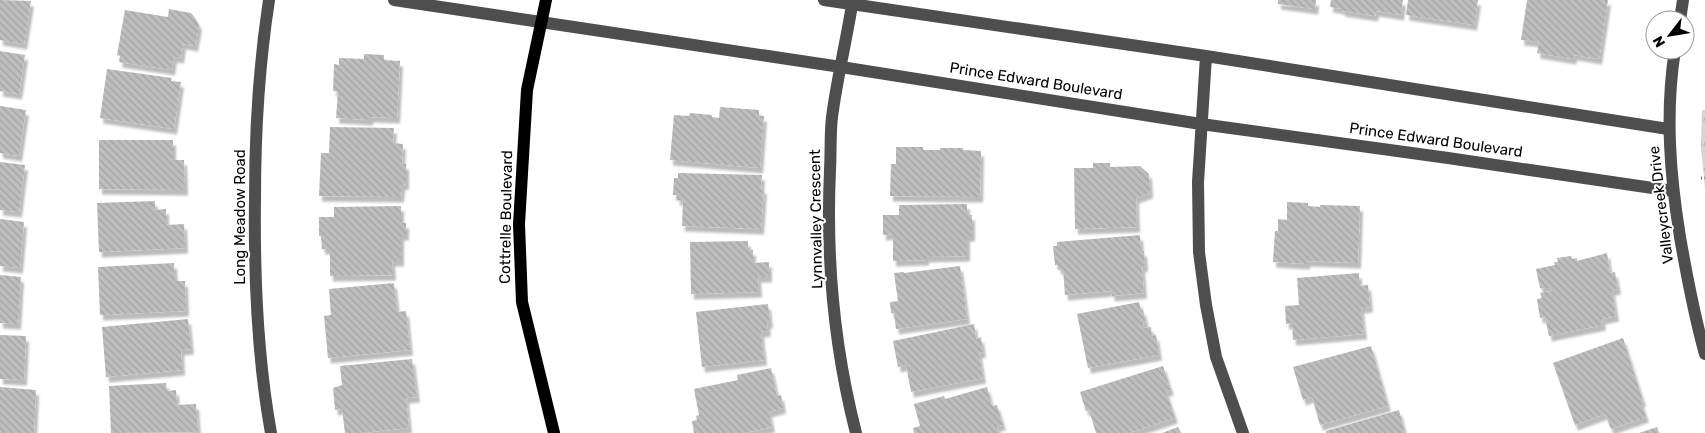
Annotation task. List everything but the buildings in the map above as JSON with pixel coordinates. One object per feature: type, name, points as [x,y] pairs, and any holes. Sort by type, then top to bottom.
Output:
[{"type":"main road","name":"Cottrelle Boulevard","points":[[546,0],[527,90],[520,243],[522,302],[554,433]]},
{"type":"street","name":"Long Meadow Road","points":[[269,0],[262,50],[257,118],[254,248],[258,323],[266,408],[271,433]]},
{"type":"street","name":"Prince Edward Boulevard","points":[[394,0],[841,67],[1201,124],[1673,191]]},
{"type":"street","points":[[824,0],[1206,56],[1668,129]]},
{"type":"street","name":"Lynnvalley Crescent","points":[[852,5],[832,118],[829,198],[835,322],[840,360],[856,433]]},
{"type":"street","points":[[1206,56],[1198,182],[1199,252],[1206,305],[1216,356],[1243,433]]},
{"type":"street","name":"Valleycreek Drive","points":[[1673,60],[1668,129],[1673,191],[1687,281],[1705,354]]},
{"type":"green space","points":[[1702,110],[1705,110],[1705,188],[1701,148]]}]
